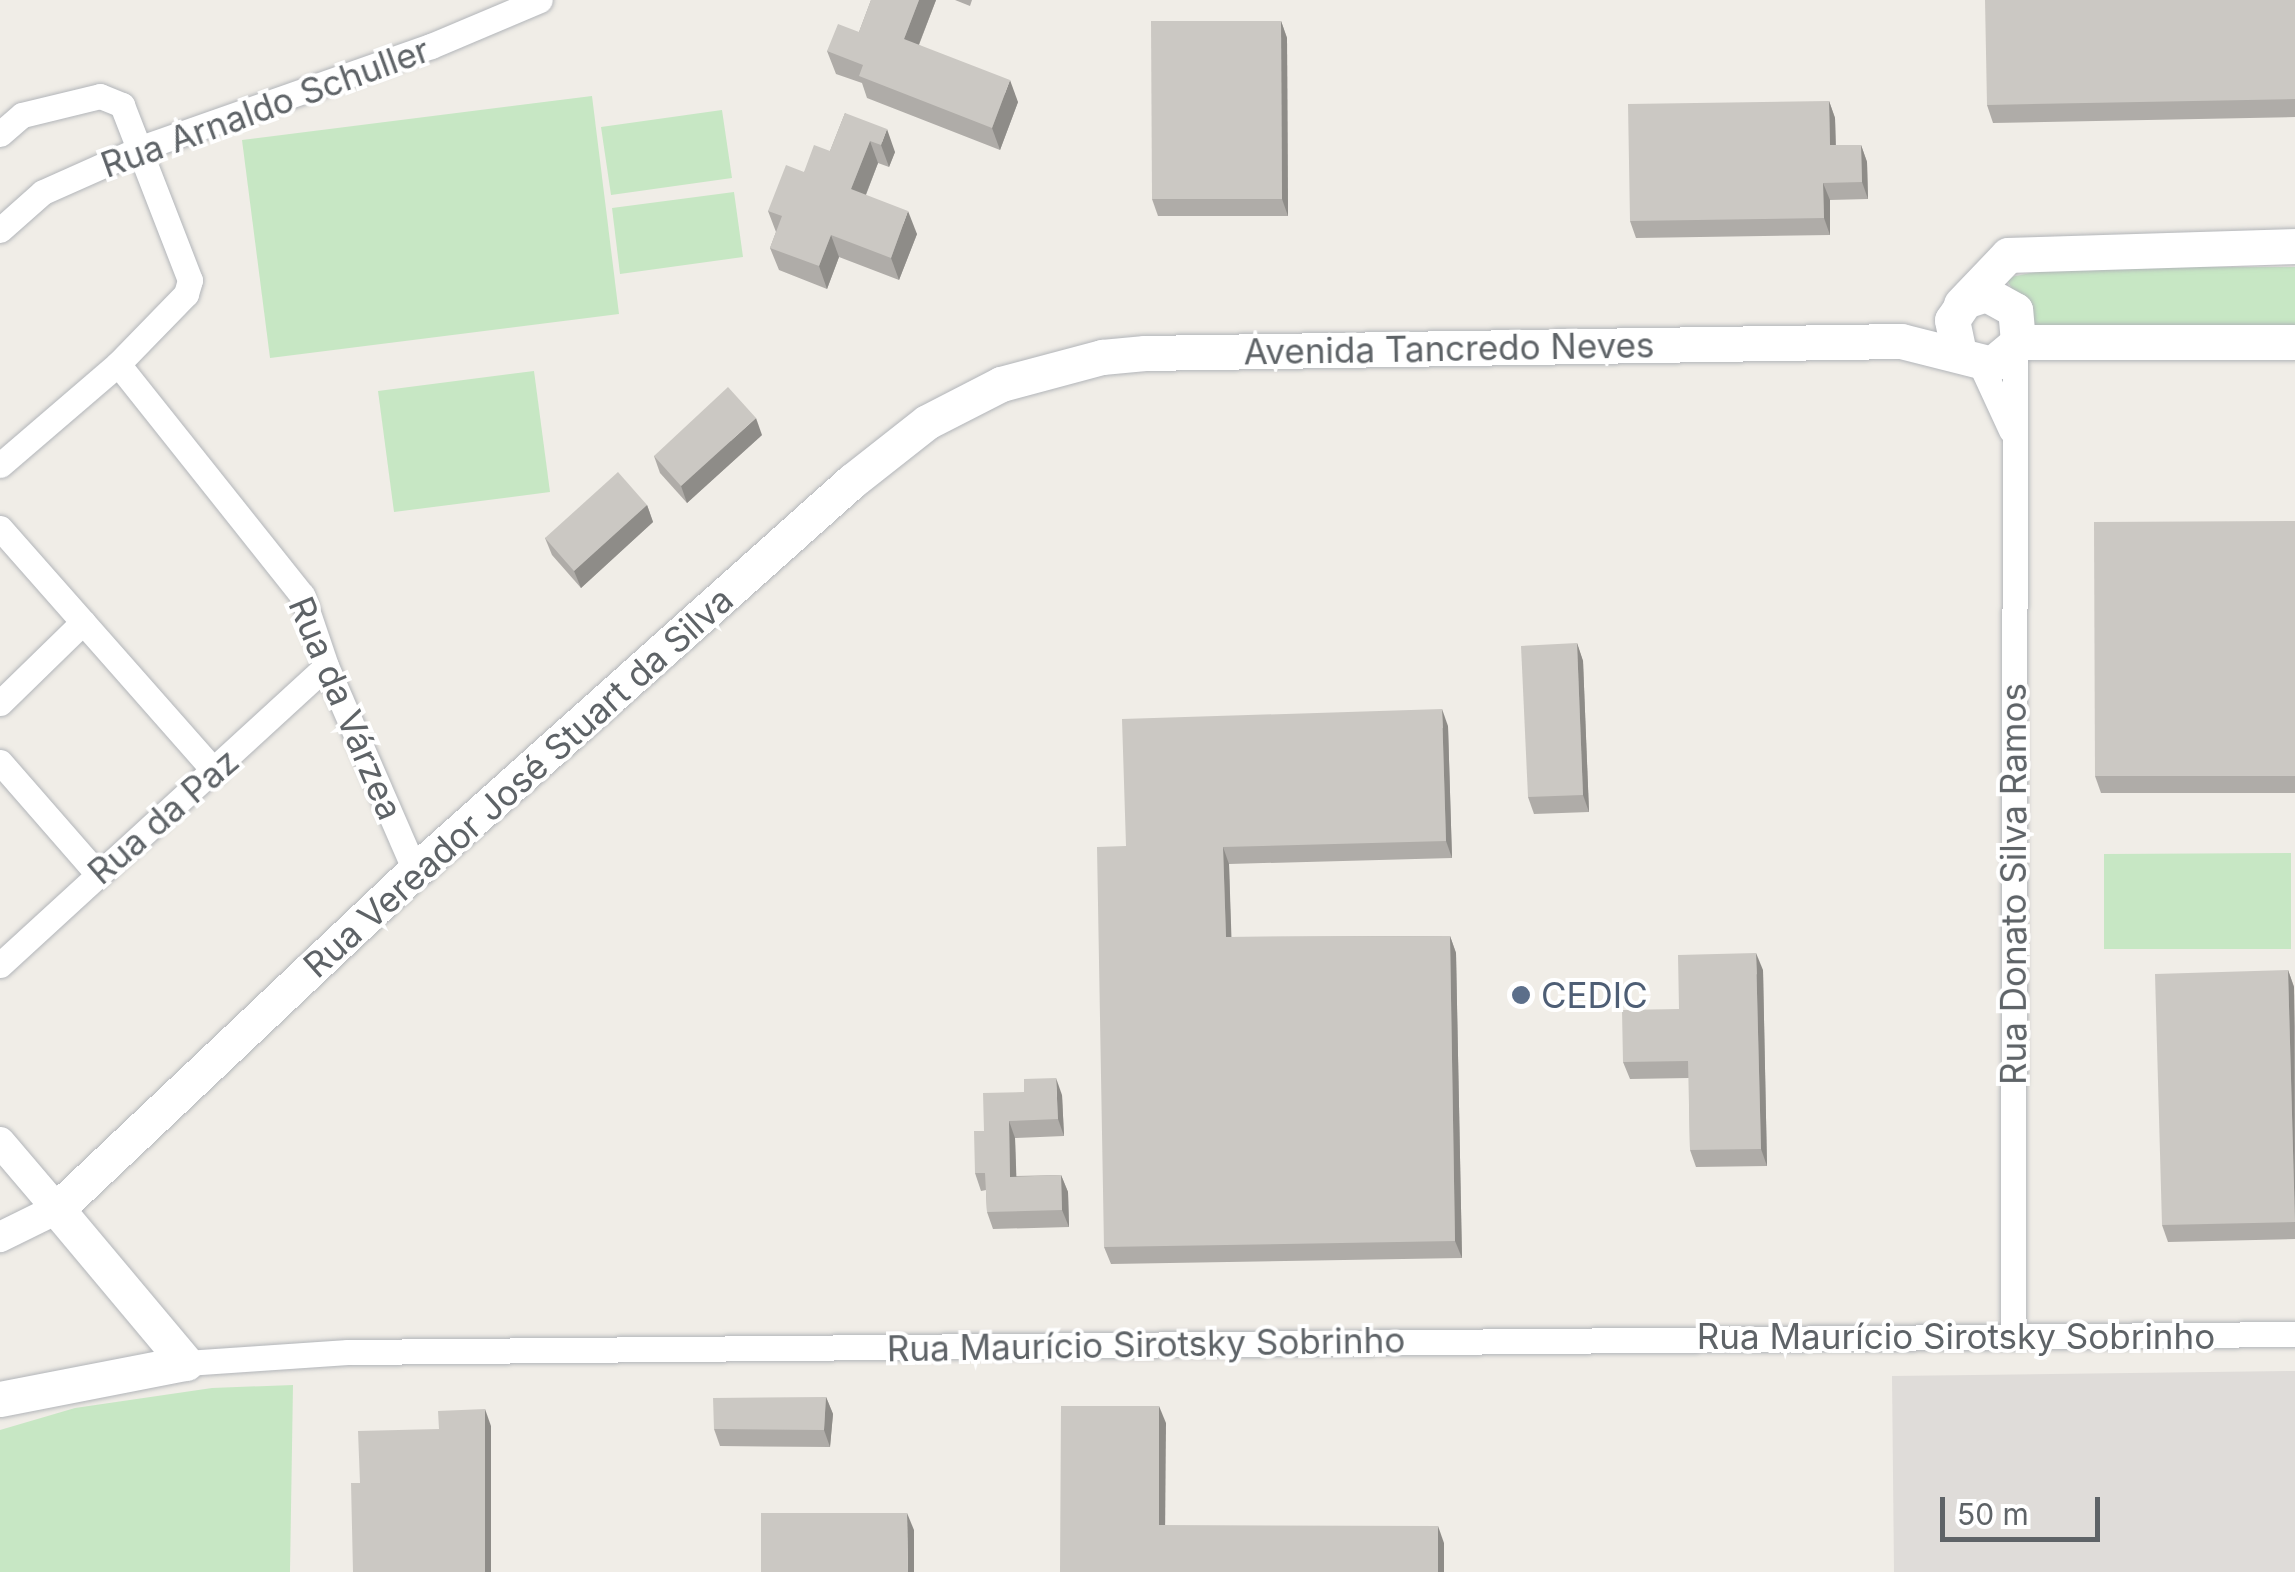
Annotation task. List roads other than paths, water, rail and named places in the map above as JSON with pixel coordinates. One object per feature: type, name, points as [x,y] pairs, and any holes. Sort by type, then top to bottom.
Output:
[{"type":"main road","name":"Avenida Tancredo Neves","points":[[1901,341],[1957,309],[2008,255],[2295,246]]},
{"type":"main road","points":[[1975,296],[1997,296],[2014,310],[2017,344],[2003,360],[1970,358],[1951,331],[1957,309],[1975,296]]},
{"type":"main road","name":"Avenida Tancredo Neves","points":[[1001,384],[1102,357],[1145,353],[1901,341],[1970,358]]},
{"type":"main road","points":[[2017,344],[2295,342]]},
{"type":"main road","name":"Rua Vereador José Stuart da Silva","points":[[57,1209],[415,872],[852,481],[927,422],[1001,384]]},
{"type":"main road","points":[[57,1209],[186,1362]]},
{"type":"main road","name":"Rua Maurício Sirotsky Sobrinho","points":[[0,1399],[186,1362]]},
{"type":"street","name":"Rua Arnaldo Schuller","points":[[0,230],[43,192],[144,148],[431,46],[540,0]]},
{"type":"street","points":[[0,134],[11,113],[112,98],[144,148],[190,280],[186,294],[118,364],[0,464]]},
{"type":"street","name":"Rua Donato Silva Ramos","points":[[2014,1334],[2017,344]]},
{"type":"street","name":"Rua Donato Silva Ramos","points":[[1970,358],[2014,434]]},
{"type":"street","name":"Rua da Várzea","points":[[118,364],[292,580],[415,872]]},
{"type":"street","points":[[0,528],[215,772]]},
{"type":"street","points":[[0,702],[83,622]]},
{"type":"street","name":"Rua da Paz","points":[[0,965],[97,873],[215,772],[326,666]]},
{"type":"street","points":[[0,762],[97,873]]},
{"type":"street","points":[[0,1142],[57,1209],[0,1237]]},
{"type":"street","name":"Rua Maurício Sirotsky Sobrinho","points":[[186,1362],[348,1352],[2295,1334]]},
{"type":"place","name":"CEDIC","points":[[1521,995]]}]
